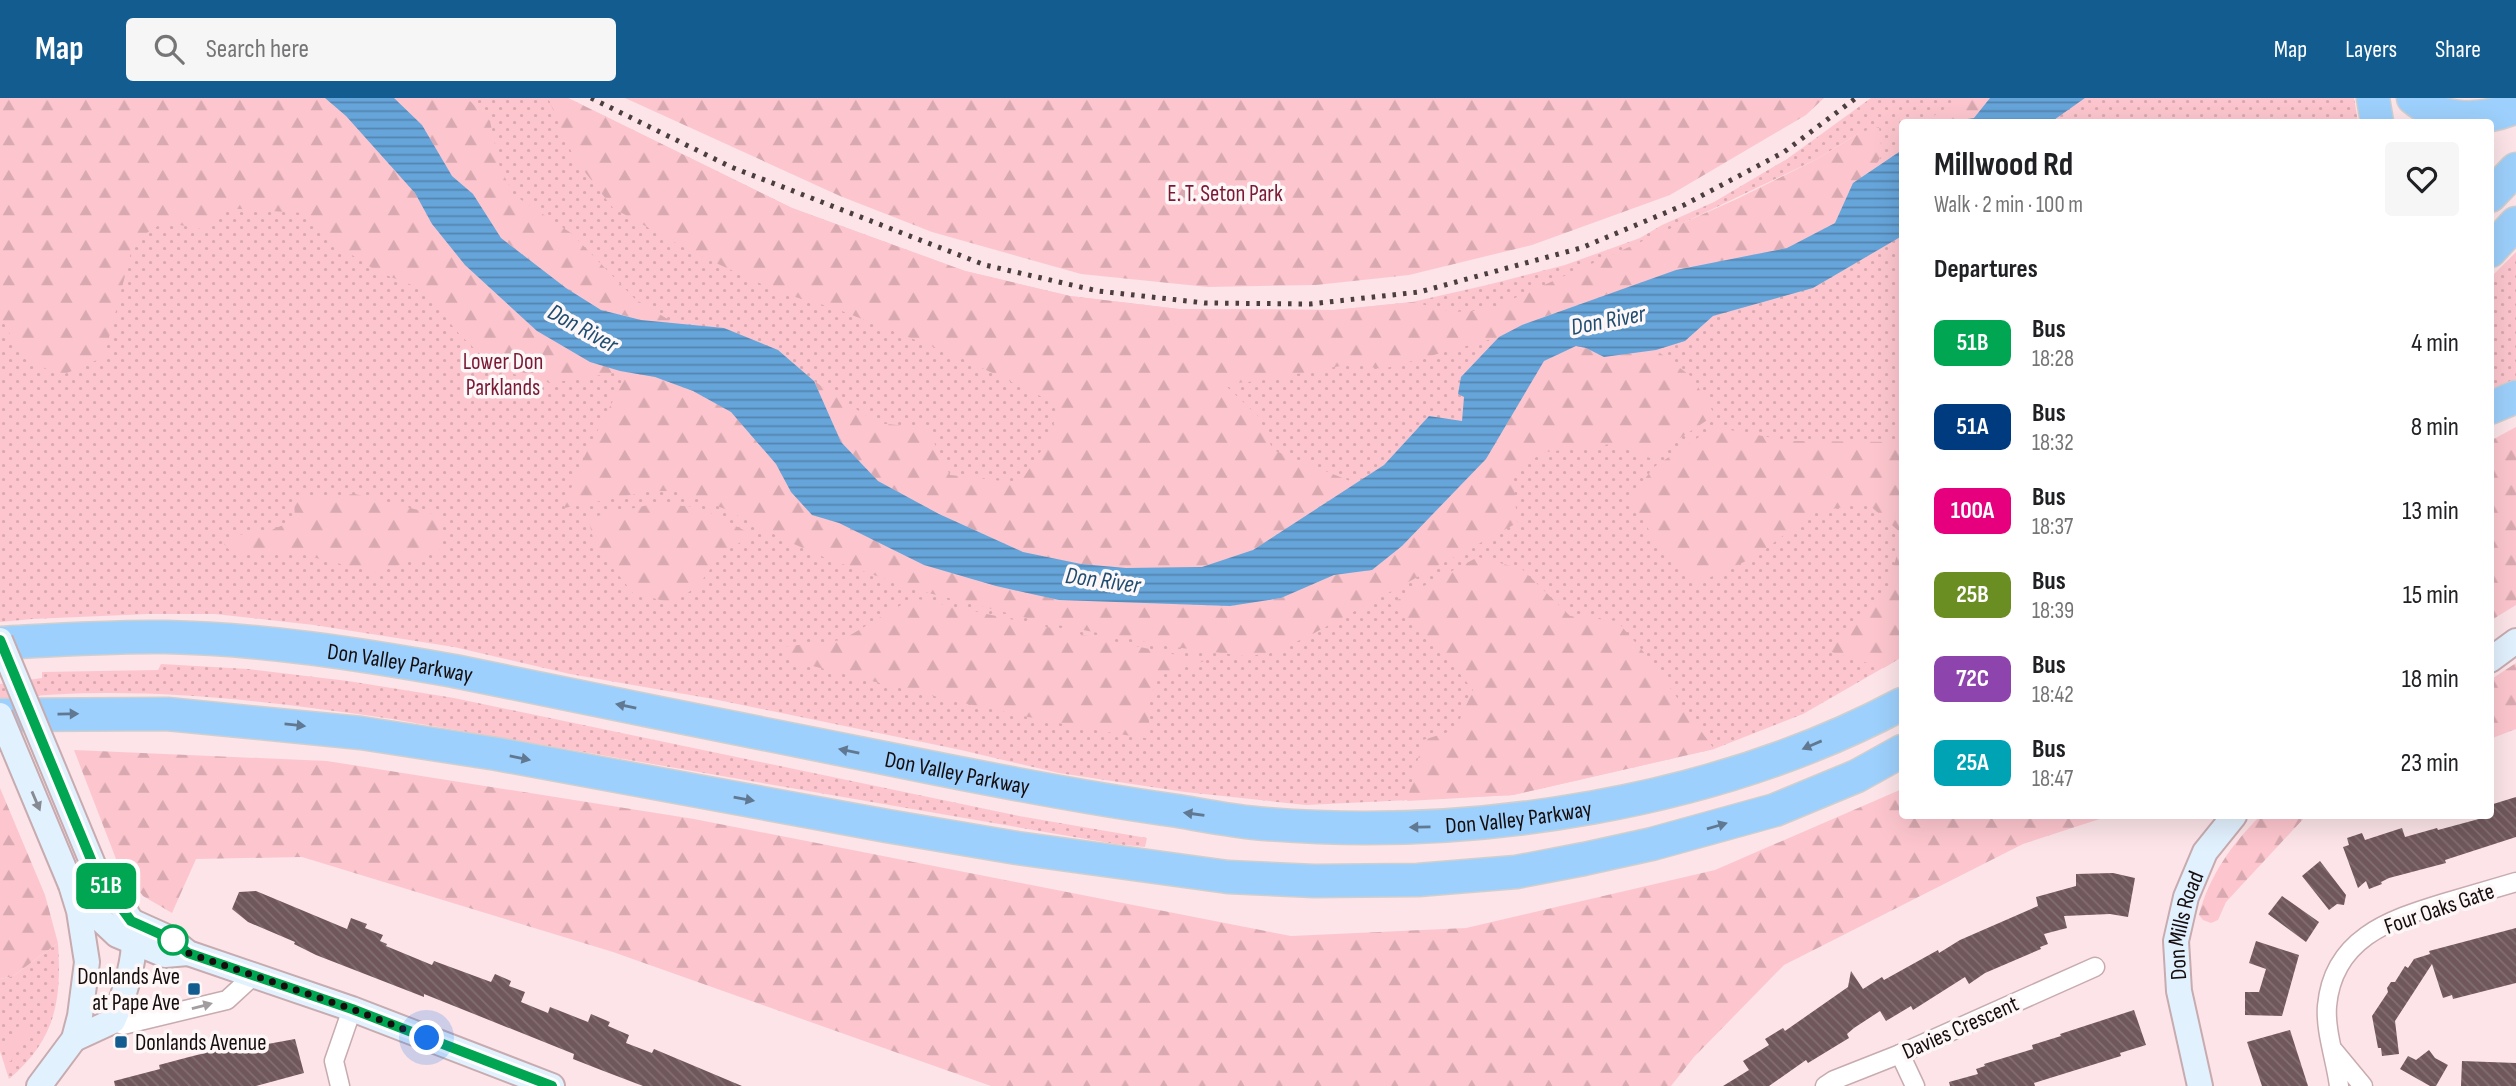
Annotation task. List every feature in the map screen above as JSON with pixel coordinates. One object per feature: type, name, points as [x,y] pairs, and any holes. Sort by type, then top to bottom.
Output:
[{"type":"highway","points":[[2373,98],[2376,119]]},
{"type":"highway","points":[[2413,98],[2446,114],[2473,118],[2500,114],[2516,107]]},
{"type":"highway","points":[[2494,192],[2516,169]]},
{"type":"highway","points":[[2494,247],[2516,223]]},
{"type":"highway","points":[[2494,406],[2516,397]]},
{"type":"highway","name":"Don Valley Parkway","points":[[0,642],[166,637],[265,643],[361,654],[1077,797],[1264,824],[1349,828],[1432,827],[1533,815],[1658,794],[1779,759],[1875,719],[1899,706]]},
{"type":"highway","points":[[0,715],[167,714],[361,733],[497,754],[1030,850],[1215,876],[1314,881],[1418,880],[1516,872],[1598,856],[1776,810],[1857,776],[1899,753]]},
{"type":"main road","points":[[2494,657],[2516,641]]},
{"type":"main road","points":[[0,642],[97,874],[132,932],[165,955],[188,953],[352,1009],[552,1086]]},
{"type":"main road","points":[[0,715],[71,885],[79,911],[87,962],[74,1040],[43,1084]]},
{"type":"main road","name":"Don Mills Road","points":[[2200,1086],[2179,991],[2176,941],[2186,897],[2205,852],[2232,819]]},
{"type":"main road","points":[[71,885],[117,935],[132,932]]},
{"type":"main road","points":[[74,1040],[113,1021],[126,987],[132,932]]},
{"type":"street","name":"Four Oaks Gate","points":[[2340,1086],[2327,1009],[2329,992],[2344,957],[2358,942],[2384,923],[2516,881]]},
{"type":"street","name":"Davies Crescent","points":[[1825,1086],[2095,967]]},
{"type":"street","points":[[113,1021],[122,1025],[228,1000],[253,976]]},
{"type":"street","points":[[340,1086],[334,1061],[352,1009]]},
{"type":"street","points":[[2334,1051],[2363,1086]]},
{"type":"street","points":[[1900,1054],[1915,1086]]},
{"type":"green space","name":"Lower Don Parklands","points":[[0,98],[568,98],[792,208],[965,271],[1070,296],[1179,309],[1334,310],[1412,302],[1487,285],[1565,265],[1640,238],[1714,202],[1787,159],[1871,98],[2354,98],[2358,119],[1899,119],[1899,659],[1803,714],[1714,749],[1513,795],[1306,805],[1185,792],[1059,773],[713,699],[570,674],[454,647],[314,625],[215,614],[0,622]],"holes":[[[1861,132],[1721,230],[1658,235],[1817,159]]]},
{"type":"green space","points":[[0,98],[325,98],[346,116],[415,193],[432,224],[465,265],[492,288],[620,371],[654,377],[693,391],[732,412],[776,464],[791,492],[812,515],[839,523],[996,586],[1059,600],[1230,606],[1281,598],[1334,575],[1372,570],[1402,546],[1486,459],[1544,361],[1576,346],[1604,357],[1656,350],[1692,377],[1715,415],[1650,458],[1612,444],[1546,452],[1513,469],[1517,523],[1307,637],[1268,654],[1244,656],[1166,646],[1047,623],[917,590],[828,559],[725,509],[677,491],[652,491],[564,508],[579,467],[622,383],[620,372],[551,383],[497,370],[460,335],[422,289],[378,272],[332,242],[305,213],[223,208],[201,229],[164,222],[134,241],[104,357],[60,376],[22,356],[0,316]]},
{"type":"green space","points":[[394,98],[467,98],[490,121],[500,168],[514,195],[571,233],[635,299],[677,325],[641,320],[601,309],[566,287],[501,238],[473,194],[452,176],[422,125]]},
{"type":"green space","points":[[548,98],[568,98],[792,208],[965,271],[1070,296],[1179,309],[1334,310],[1413,302],[1453,312],[1488,310],[1739,198],[1817,159],[1861,132],[1879,127],[1882,155],[1873,170],[1853,184],[1835,223],[1787,248],[1676,270],[1541,318],[1499,337],[1383,369],[1351,364],[1259,381],[1224,384],[1259,417],[1273,450],[1355,483],[1253,550],[1202,567],[1126,568],[1081,564],[1023,552],[939,514],[878,481],[841,442],[814,381],[877,423],[927,428],[950,475],[1020,483],[1043,448],[1061,406],[959,357],[834,308],[781,293],[690,251],[613,208],[574,158]]},
{"type":"green space","name":"E. T. Seton Park","points":[[625,98],[1824,98],[1806,115],[1670,195],[1532,245],[1409,275],[1316,285],[1208,287],[1081,274],[932,232],[840,196]]},
{"type":"green space","points":[[1962,98],[1990,98],[1974,118],[1929,119]]},
{"type":"green space","points":[[2516,252],[2516,381],[2494,390],[2494,274]]},
{"type":"green space","points":[[1714,427],[1789,441],[1899,442],[1899,531],[1867,503],[1814,512],[1755,557],[1695,584],[1656,542],[1630,498],[1654,467]]},
{"type":"green space","points":[[2516,427],[2516,605],[2494,619],[2494,439]]},
{"type":"green space","points":[[355,494],[442,516],[439,551],[377,573],[304,555],[230,551],[224,544],[230,536],[269,531],[295,520],[294,498]]},
{"type":"green space","points":[[653,504],[699,507],[753,535],[722,553],[698,586],[672,603],[633,593],[595,546],[588,518]]},
{"type":"green space","points":[[1899,546],[1899,659],[1884,668],[1828,651],[1888,590]]},
{"type":"green space","points":[[1478,557],[1522,569],[1570,616],[1617,621],[1647,656],[1714,749],[1513,795],[1407,801],[1423,740],[1455,730],[1473,690],[1452,664],[1390,604]]},
{"type":"green space","points":[[913,598],[1205,661],[1160,675],[1147,703],[1151,739],[1017,715],[885,684],[797,662],[781,647],[842,640]]},
{"type":"green space","points":[[2516,663],[2516,729],[2494,737],[2494,677]]},
{"type":"green space","points":[[161,664],[248,669],[454,698],[1019,816],[1147,838],[1145,847],[1115,844],[392,719],[246,700],[98,693],[0,699],[0,684],[42,678],[42,672],[158,670]]},
{"type":"green space","points":[[74,750],[327,761],[694,819],[1291,936],[1466,928],[1715,870],[1899,790],[1899,819],[2100,819],[2023,844],[1784,965],[1694,1057],[1671,1086],[991,1086],[613,952],[302,857],[196,859],[172,913],[143,896],[118,864]]},
{"type":"green space","points":[[0,788],[45,895],[58,943],[13,976],[0,979]]},
{"type":"green space","points":[[2257,819],[2303,819],[2226,902],[2218,920],[2211,923],[2203,920],[2199,915],[2209,887],[2240,838]]},
{"type":"green space","points":[[58,943],[58,984],[52,1018],[37,1050],[9,1079],[0,1051],[0,979],[13,976]]},
{"type":"green space","points":[[19,1026],[27,1027],[30,1033],[10,1062],[7,1059],[8,1045]]},
{"type":"water","name":"Don River","points":[[325,98],[394,98],[422,125],[452,176],[473,194],[501,238],[566,288],[601,310],[641,320],[724,328],[778,350],[814,381],[841,442],[878,481],[939,514],[1023,552],[1081,564],[1126,568],[1202,567],[1253,550],[1384,465],[1429,416],[1462,421],[1464,397],[1458,394],[1461,377],[1499,337],[1522,325],[1676,270],[1787,248],[1835,223],[1853,183],[1899,152],[1899,238],[1813,288],[1713,316],[1685,341],[1656,350],[1604,357],[1576,346],[1544,361],[1486,459],[1402,546],[1372,570],[1334,575],[1281,598],[1230,606],[1059,600],[996,586],[924,565],[839,523],[812,515],[791,492],[776,464],[731,412],[693,391],[655,377],[590,362],[537,331],[465,265],[432,224],[415,193],[346,116]]},
{"type":"water","points":[[1990,98],[2085,98],[2055,119],[1967,119],[1974,118]]},
{"type":"building","points":[[2516,797],[2516,837],[2445,860],[2446,863],[2389,878],[2369,889],[2366,881],[2358,888],[2343,847],[2349,845],[2347,838],[2362,833],[2365,840],[2402,828],[2405,837],[2479,819],[2494,819],[2494,804]]},
{"type":"building","points":[[2320,861],[2346,895],[2344,905],[2337,904],[2329,910],[2302,876]]},
{"type":"building","points":[[2113,873],[2135,878],[2128,917],[2110,914],[2064,916],[2067,928],[2044,934],[2048,944],[2040,947],[2041,949],[1985,973],[1969,984],[1965,977],[1913,1010],[1911,1006],[1886,1021],[1880,1011],[1847,1034],[1849,1038],[1808,1063],[1806,1060],[1769,1086],[1723,1086],[1749,1070],[1743,1061],[1769,1045],[1765,1039],[1783,1028],[1785,1031],[1848,987],[1851,971],[1863,989],[1938,950],[1939,953],[1960,940],[2038,906],[2036,897],[2076,886],[2076,874]]},
{"type":"building","points":[[256,891],[347,929],[351,918],[367,924],[365,928],[383,935],[380,941],[387,944],[386,946],[432,965],[434,961],[491,982],[495,974],[511,981],[509,986],[525,992],[521,1002],[548,1013],[550,1007],[588,1022],[591,1014],[610,1022],[608,1026],[629,1035],[626,1043],[652,1053],[654,1049],[742,1086],[643,1086],[573,1059],[574,1054],[424,994],[424,997],[316,955],[294,944],[295,942],[248,922],[232,909],[239,892]]},
{"type":"building","points":[[2282,896],[2319,922],[2306,942],[2268,914]]},
{"type":"building","points":[[2516,928],[2516,983],[2453,999],[2452,995],[2443,998],[2432,964],[2395,1021],[2399,1054],[2382,1056],[2372,1016],[2388,992],[2387,988],[2391,982],[2395,982],[2405,966],[2408,968],[2414,959],[2430,954],[2429,951]]},
{"type":"building","points":[[2256,941],[2299,955],[2282,1016],[2245,1015],[2245,992],[2259,992],[2266,969],[2249,963]]},
{"type":"building","points":[[2134,1010],[2146,1045],[2120,1053],[2121,1056],[2034,1083],[2035,1086],[1950,1086],[1949,1082],[1978,1074],[1976,1069],[1985,1066],[1984,1064],[2033,1049],[2032,1045],[2061,1036],[2060,1034]]},
{"type":"building","points":[[2290,1030],[2308,1086],[2262,1086],[2247,1042]]},
{"type":"building","points":[[295,1039],[304,1073],[256,1086],[115,1086],[114,1081],[160,1069],[159,1065],[189,1057],[237,1045],[240,1049]]},
{"type":"building","points":[[2429,1050],[2435,1058],[2448,1065],[2436,1086],[2430,1086],[2400,1069],[2408,1056],[2416,1060]]},
{"type":"building","points":[[2462,1061],[2516,1063],[2516,1086],[2461,1086]]},
{"type":"railway","points":[[591,98],[731,167],[985,265],[1098,291],[1205,303],[1310,304],[1419,292],[1581,248],[1684,205],[1784,152],[1856,98]]},
{"type":"bus line","name":"51B","points":[[0,640],[97,874],[131,921],[171,939],[188,953],[352,1009],[552,1086]]},
{"type":"place","name":"Donlands Ave at Pape Ave","points":[[194,989]]},
{"type":"place","name":"Donlands Avenue","points":[[121,1042]]},
{"type":"route","points":[[173,940],[171,939],[188,953],[352,1009],[427,1038]]}]
